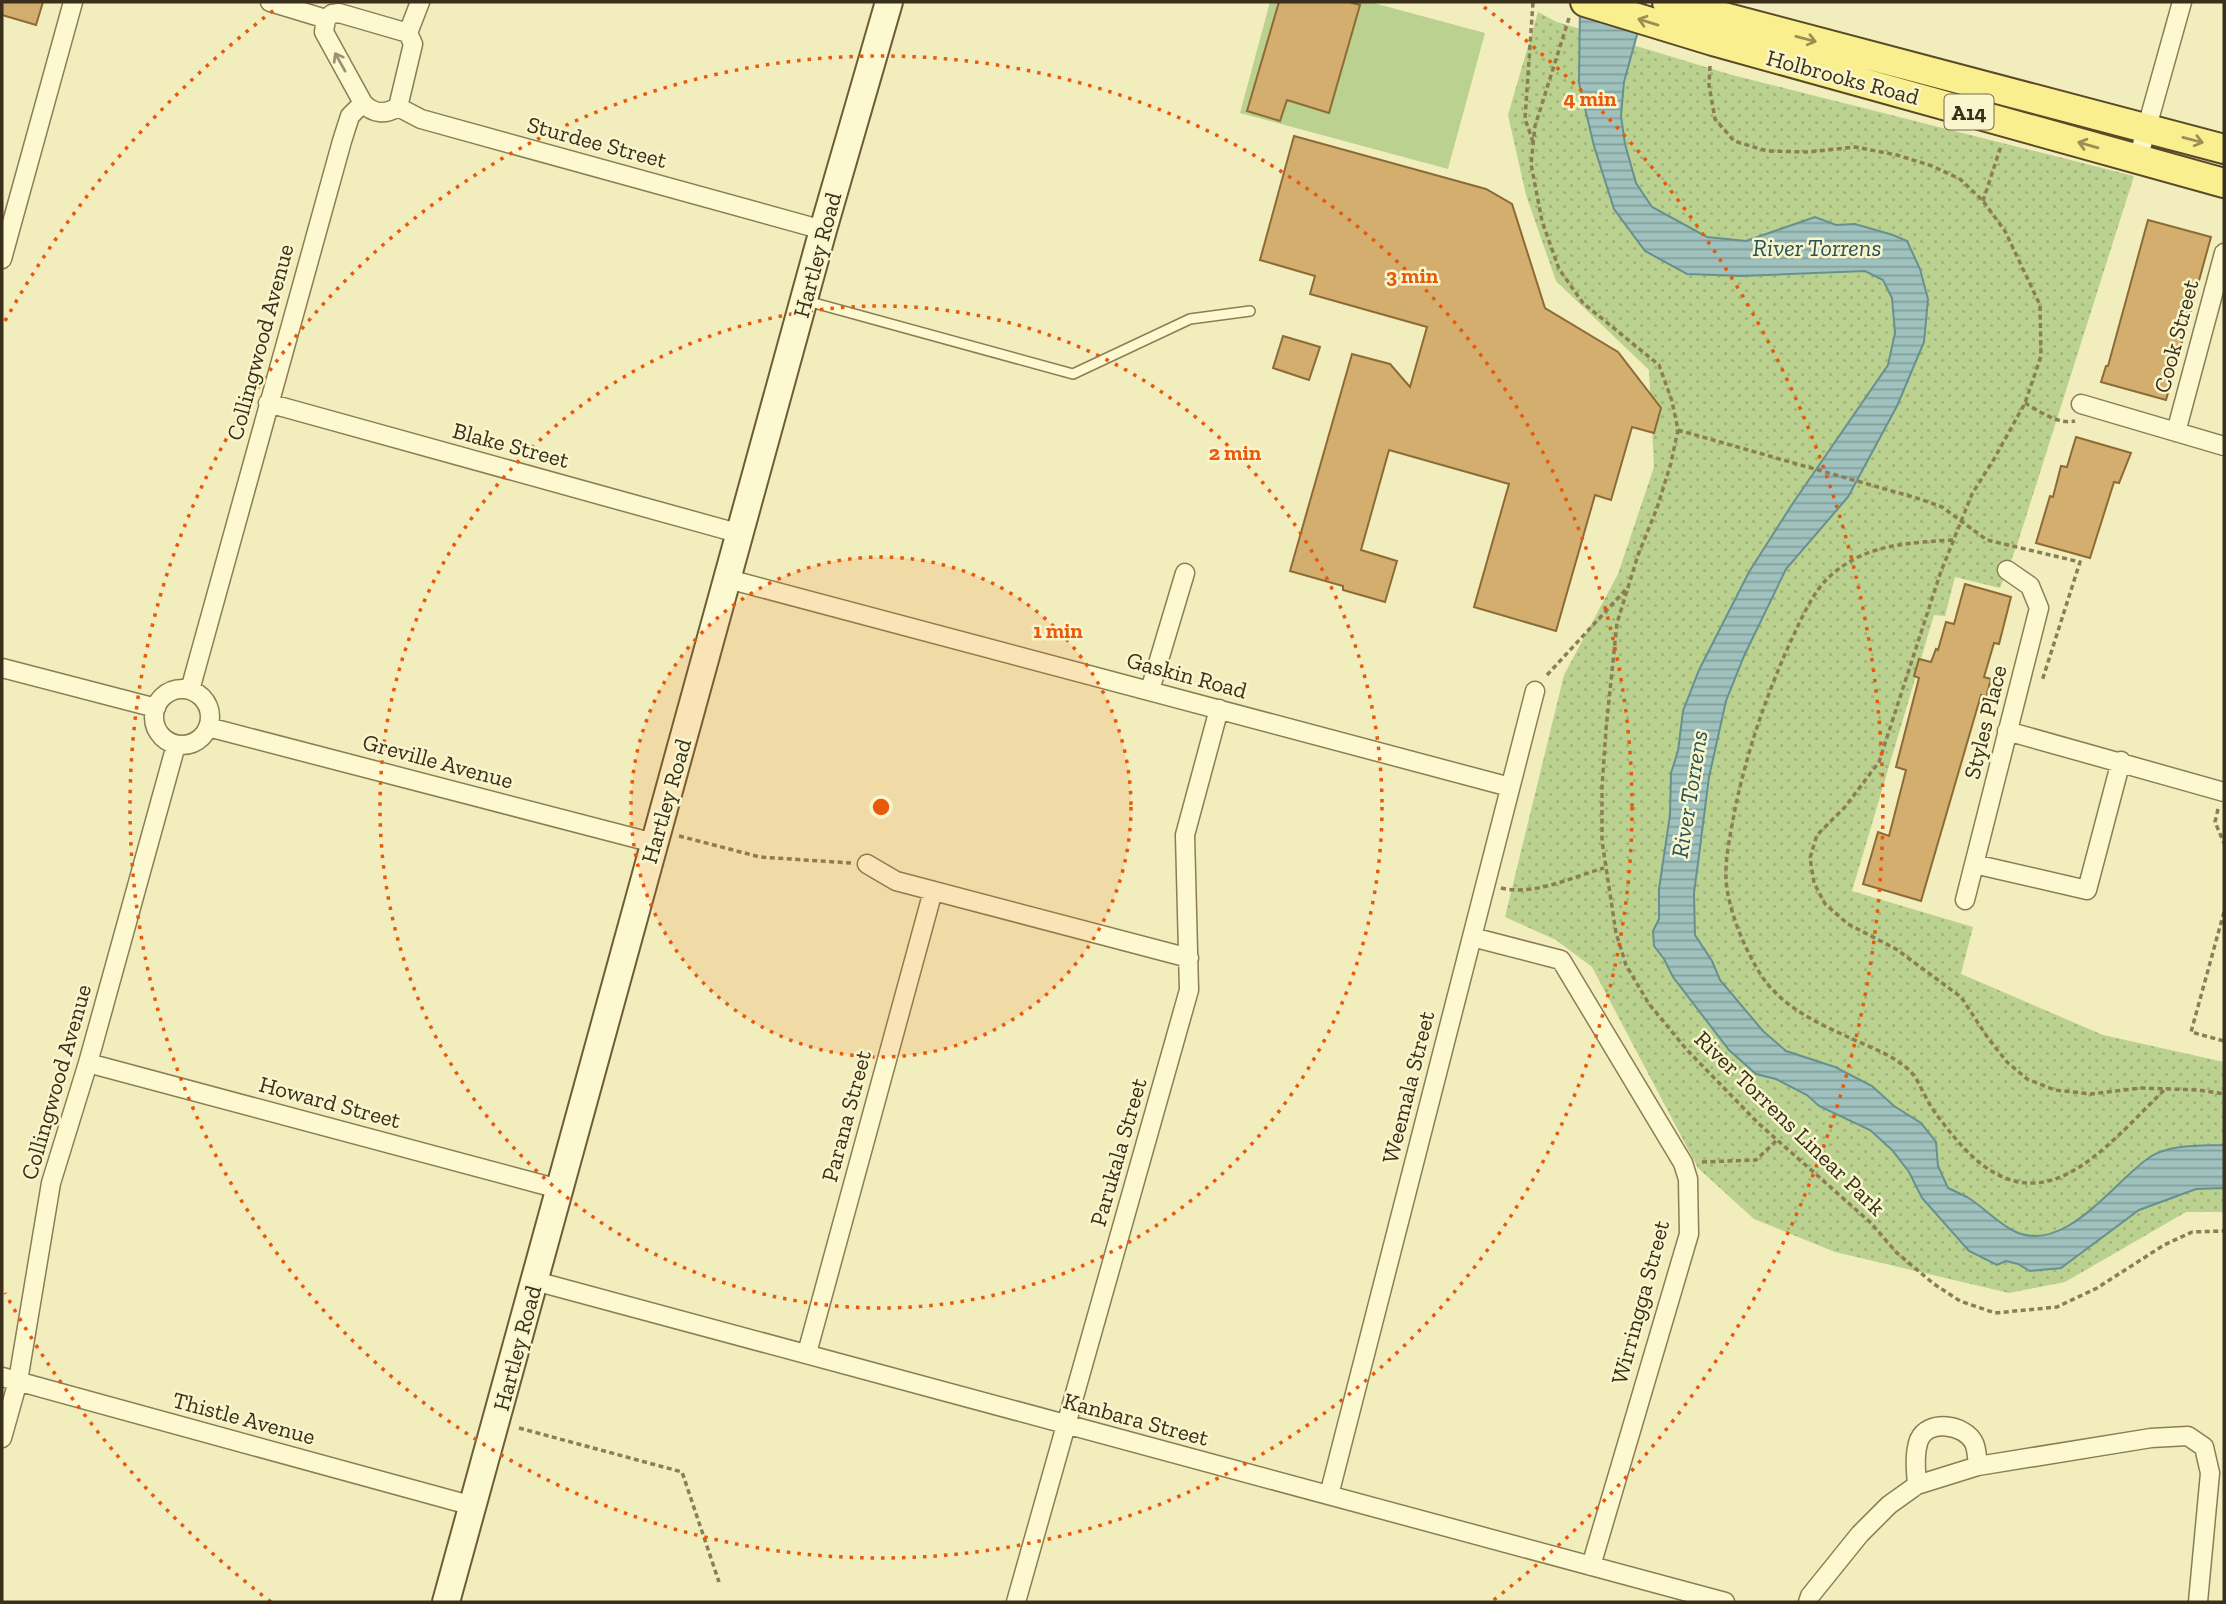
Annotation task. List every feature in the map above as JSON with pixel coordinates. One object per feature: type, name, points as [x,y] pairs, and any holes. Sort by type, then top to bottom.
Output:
[{"type":"main road","name":"Holbrooks Road","points":[[1667,2],[2224,149]]},
{"type":"main road","name":"Holbrooks Road","points":[[1577,10],[1713,41],[2224,183]]},
{"type":"street","points":[[2,259],[73,2]]},
{"type":"street","points":[[270,2],[326,19]]},
{"type":"street","points":[[398,107],[413,44],[408,33],[420,2]]},
{"type":"street","name":"Hartley Road","points":[[446,1602],[823,230],[890,2]]},
{"type":"street","points":[[2138,159],[2182,2]]},
{"type":"street","points":[[363,103],[324,32],[326,19],[339,13],[408,33]]},
{"type":"street","name":"Sturdee Street","points":[[363,103],[377,113],[385,113],[398,107],[421,119],[823,230]]},
{"type":"street","name":"Collingwood Avenue","points":[[190,690],[341,141],[350,116],[363,103]]},
{"type":"street","name":"Cook Street","points":[[2176,432],[2224,253]]},
{"type":"street","name":"Blake Street","points":[[268,403],[741,534]]},
{"type":"street","points":[[2081,404],[2224,446]]},
{"type":"street","name":"Styles Place","points":[[1965,900],[2039,608],[2030,586],[2007,570]]},
{"type":"street","points":[[1150,690],[1185,573]]},
{"type":"street","name":"Gaskin Road","points":[[728,579],[1510,787]]},
{"type":"street","points":[[2,668],[156,708]]},
{"type":"street","points":[[178,689],[190,690],[199,694],[206,702],[210,714],[208,727],[199,739],[189,744],[176,745],[166,740],[158,731],[154,719],[156,708],[161,698],[169,692],[178,689]]},
{"type":"street","name":"Weemala Street","points":[[1329,1495],[1535,691]]},
{"type":"street","name":"Parukala Street","points":[[1016,1602],[1189,989],[1185,835],[1219,709]]},
{"type":"street","name":"Greville Avenue","points":[[208,727],[656,837]]},
{"type":"street","points":[[2007,731],[2224,792]]},
{"type":"street","name":"Collingwood Avenue","points":[[2,1438],[10,1379],[51,1183],[88,1063],[176,745]]},
{"type":"street","points":[[1974,864],[2087,890],[2120,761]]},
{"type":"street","points":[[867,864],[896,881],[1189,958]]},
{"type":"street","name":"Parana Street","points":[[807,1353],[933,891]]},
{"type":"street","name":"Wirringga Street","points":[[1472,937],[1561,960],[1683,1163],[1688,1179],[1689,1234],[1591,1566]]},
{"type":"street","name":"Howard Street","points":[[88,1063],[559,1189]]},
{"type":"street","name":"Kanbara Street","points":[[535,1281],[1725,1602]]},
{"type":"street","name":"Thistle Avenue","points":[[10,1379],[473,1506]]},
{"type":"street","points":[[1917,1485],[1916,1455],[1920,1438],[1931,1428],[1947,1426],[1962,1430],[1975,1443],[1978,1466]]},
{"type":"street","points":[[1808,1602],[1860,1534],[1889,1505],[1917,1485],[1978,1466],[2151,1438],[2188,1436],[2204,1447],[2210,1473],[2198,1602]]},
{"type":"lane","points":[[805,300],[1073,374],[1190,319],[1250,311]]},
{"type":"path","points":[[1533,3],[1525,119],[1533,144]]},
{"type":"path","name":"River Torrens Linear Park","points":[[1577,10],[1535,126],[1531,164],[1542,220],[1559,269],[1583,303],[1659,365],[1672,401],[1678,430],[1657,508],[1638,555],[1617,623],[1605,729],[1602,788],[1604,868],[1616,933],[1626,965],[1649,1004],[1687,1050],[1777,1140],[1871,1223],[1897,1254],[1960,1301],[1995,1313],[2057,1307],[2097,1288],[2174,1241],[2192,1233],[2224,1231]]},
{"type":"path","points":[[1713,41],[1709,85],[1714,119],[1734,141],[1767,151],[1808,152],[1855,147],[1897,155],[1932,166],[1960,179],[1983,201],[2005,231],[2039,305],[2041,356],[2025,402],[1972,494],[1953,540],[1878,762],[1845,807],[1817,835],[1811,858],[1814,883],[1825,904],[1848,924],[1896,949],[1961,997],[2007,1062],[2027,1079],[2055,1090],[2091,1094],[2141,1088],[2199,1090],[2224,1094]]},
{"type":"path","points":[[1983,201],[2008,122]]},
{"type":"path","points":[[1678,430],[1920,499],[1942,507],[1961,522]]},
{"type":"path","points":[[1953,540],[1895,544],[1854,559],[1826,580],[1805,612],[1782,660],[1760,720],[1741,780],[1731,827],[1726,880],[1739,934],[1760,973],[1792,1008],[1847,1037],[1888,1054],[1912,1072],[1930,1105],[1957,1140],[1984,1168],[2013,1182],[2043,1184],[2073,1171],[2109,1144],[2165,1089]]},
{"type":"path","points":[[1535,691],[1555,663],[1630,584]]},
{"type":"path","points":[[2206,806],[2219,809],[2215,822],[2224,843]]},
{"type":"path","points":[[656,837],[760,857],[867,864]]},
{"type":"path","points":[[1486,884],[1516,891],[1534,889],[1604,868]]},
{"type":"path","points":[[2224,912],[2191,1032],[2224,1041]]},
{"type":"path","points":[[1683,1163],[1756,1160],[1777,1140]]},
{"type":"path","points":[[496,1423],[682,1472],[719,1581]]},
{"type":"green space","points":[[1270,2],[1370,2],[1485,33],[1448,169],[1240,113]]},
{"type":"green space","points":[[1538,12],[1557,22],[1732,75],[2134,176],[2017,545],[2000,588],[1955,577],[1945,616],[1934,615],[1852,891],[1973,927],[1961,974],[2103,1035],[2224,1062],[2224,1212],[2186,1212],[2065,1282],[2009,1293],[1835,1252],[1754,1219],[1698,1168],[1592,967],[1556,940],[1505,917],[1564,675],[1618,574],[1654,467],[1649,370],[1556,281],[1526,195],[1508,115]]},
{"type":"water","name":"River Torrens","points":[[1580,2],[1646,2],[1624,82],[1621,116],[1625,144],[1636,183],[1652,207],[1707,237],[1746,241],[1815,217],[1836,225],[1855,224],[1893,235],[1907,241],[1920,269],[1928,299],[1924,342],[1897,406],[1848,497],[1786,569],[1744,656],[1726,701],[1709,777],[1694,893],[1695,935],[1712,961],[1720,980],[1763,1031],[1786,1051],[1835,1067],[1872,1086],[1894,1106],[1921,1123],[1936,1142],[1938,1166],[1948,1188],[1967,1197],[2016,1232],[2035,1236],[2053,1233],[2071,1224],[2136,1168],[2158,1153],[2186,1146],[2224,1145],[2224,1188],[2196,1189],[2139,1210],[2061,1268],[2030,1271],[2006,1261],[1997,1265],[1969,1251],[1922,1198],[1909,1172],[1892,1150],[1870,1130],[1819,1106],[1807,1095],[1776,1079],[1756,1074],[1729,1050],[1673,977],[1654,946],[1653,931],[1659,919],[1659,889],[1670,815],[1671,773],[1678,751],[1683,711],[1699,670],[1749,572],[1888,365],[1895,333],[1892,298],[1883,280],[1865,271],[1742,276],[1687,274],[1645,251],[1614,209],[1594,146],[1579,83]]},
{"type":"building","points":[[2,2],[43,2],[36,25],[2,15]]},
{"type":"building","points":[[1279,2],[1349,2],[1360,5],[1329,113],[1287,100],[1280,121],[1247,111]]},
{"type":"building","points":[[1294,136],[1486,189],[1512,204],[1545,308],[1618,352],[1661,408],[1654,433],[1632,427],[1611,500],[1595,495],[1556,631],[1474,607],[1509,484],[1389,450],[1361,550],[1397,561],[1385,602],[1343,590],[1343,586],[1290,571],[1352,354],[1390,364],[1410,387],[1427,327],[1310,294],[1315,276],[1260,260]]},
{"type":"building","points":[[2148,220],[2211,237],[2166,400],[2101,382],[2108,366]]},
{"type":"building","points":[[1283,336],[1320,347],[1309,380],[1273,368]]},
{"type":"building","points":[[2076,437],[2131,453],[2119,483],[2114,482],[2090,558],[2036,543],[2061,466],[2067,467]]},
{"type":"building","points":[[1965,584],[2011,597],[1999,644],[1994,643],[1984,677],[1991,679],[1986,697],[1981,695],[1921,901],[1863,884],[1878,832],[1889,836],[1906,770],[1896,767],[1919,678],[1914,676],[1919,659],[1931,662],[1936,649],[1938,650],[1946,622],[1954,624]]}]
